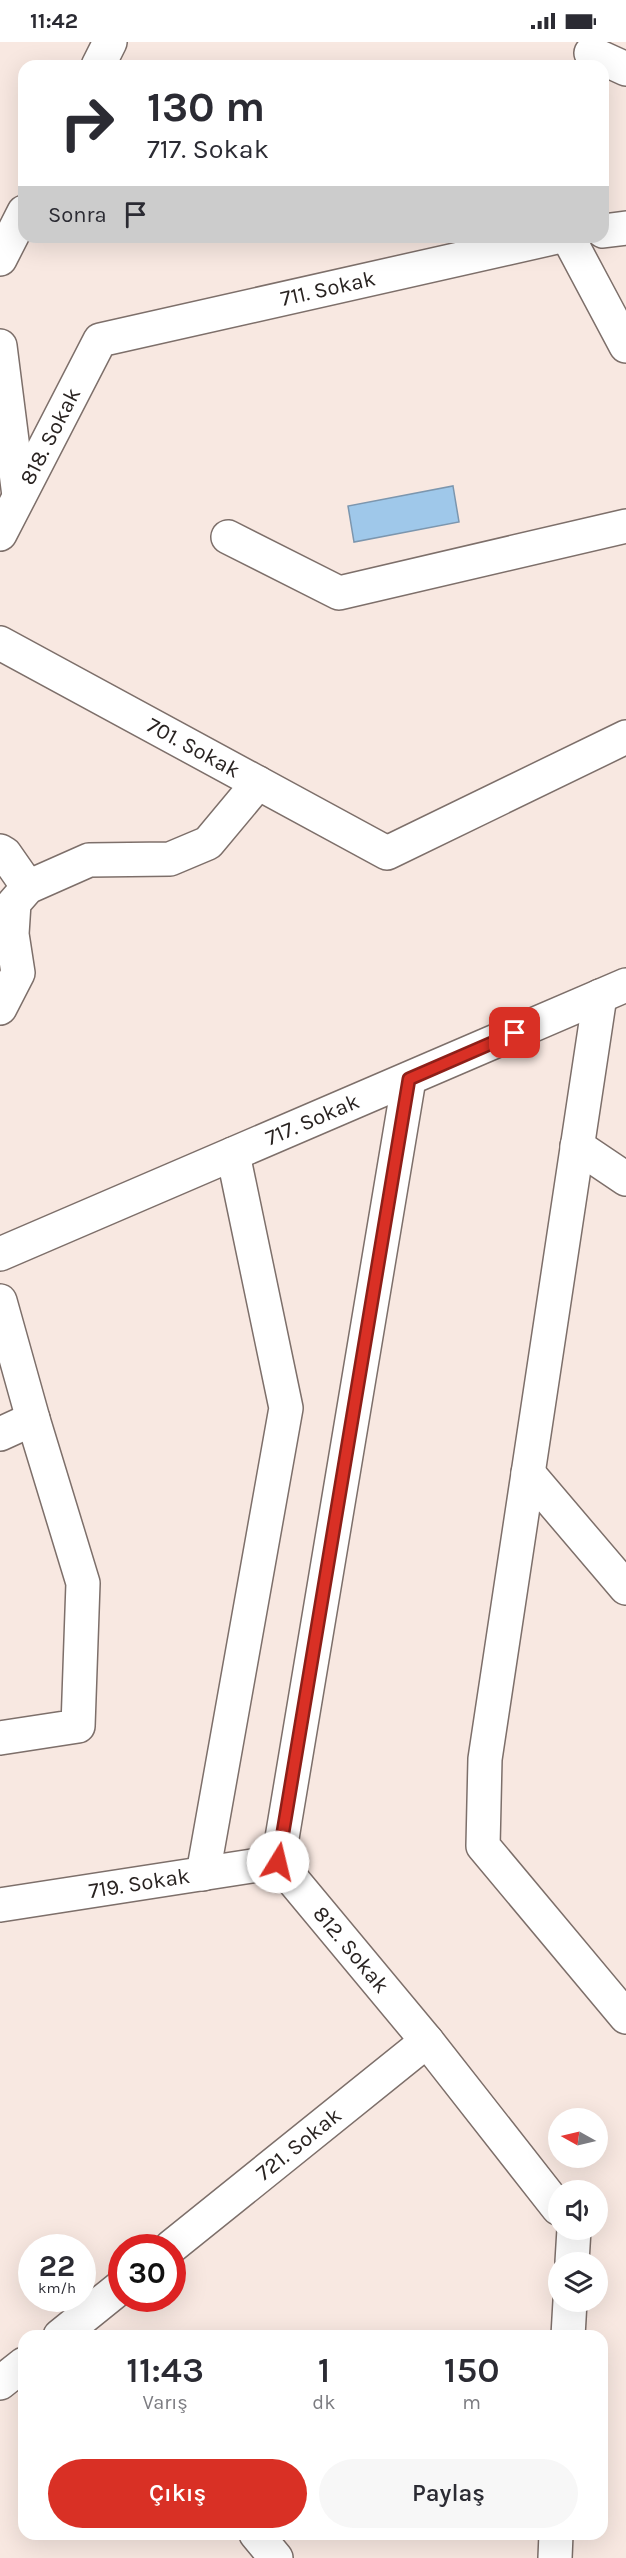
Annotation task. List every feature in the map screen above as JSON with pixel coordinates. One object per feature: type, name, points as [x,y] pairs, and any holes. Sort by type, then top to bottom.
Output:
[{"type":"street","points":[[101,60],[110,42]]},
{"type":"street","points":[[591,54],[605,60]]},
{"type":"street","points":[[609,62],[626,69]]},
{"type":"street","points":[[0,259],[18,224]]},
{"type":"street","points":[[609,230],[626,228]]},
{"type":"street","name":"711. Sokak","points":[[100,340],[529,243]]},
{"type":"street","points":[[571,243],[626,346]]},
{"type":"street","name":"818. Sokak","points":[[0,534],[100,340]]},
{"type":"street","points":[[0,346],[19,496]]},
{"type":"street","points":[[228,537],[339,593],[626,526]]},
{"type":"street","name":"701. Sokak","points":[[0,643],[387,853],[626,737]]},
{"type":"street","points":[[0,1008],[18,973],[12,934],[14,903],[27,887],[89,860],[170,859],[208,843],[258,783]]},
{"type":"street","points":[[0,851],[5,854],[27,887]]},
{"type":"street","points":[[613,991],[577,1146],[485,1759],[483,1846],[626,2017]]},
{"type":"street","name":"717. Sokak","points":[[0,1254],[613,991]]},
{"type":"street","points":[[278,1862],[409,1079]]},
{"type":"street","points":[[577,1146],[626,1179]]},
{"type":"street","points":[[203,1874],[286,1408],[233,1154]]},
{"type":"street","points":[[0,1301],[83,1583],[78,1726],[0,1738]]},
{"type":"street","points":[[0,1434],[33,1419]]},
{"type":"street","points":[[528,1473],[626,1588]]},
{"type":"street","name":"719. Sokak","points":[[0,1905],[278,1862]]},
{"type":"street","name":"812. Sokak","points":[[278,1862],[427,2041],[548,2195]]},
{"type":"street","name":"721. Sokak","points":[[186,2235],[427,2041]]},
{"type":"street","points":[[81,2329],[108,2301]]},
{"type":"street","points":[[568,2330],[569,2312]]},
{"type":"street","points":[[0,2383],[18,2369]]},
{"type":"street","points":[[261,2540],[276,2558]]},
{"type":"street","points":[[555,2558],[556,2540]]},
{"type":"water","points":[[453,486],[459,522],[354,542],[348,506]]},
{"type":"route","points":[[278,1862],[409,1079],[515,1033]]}]
